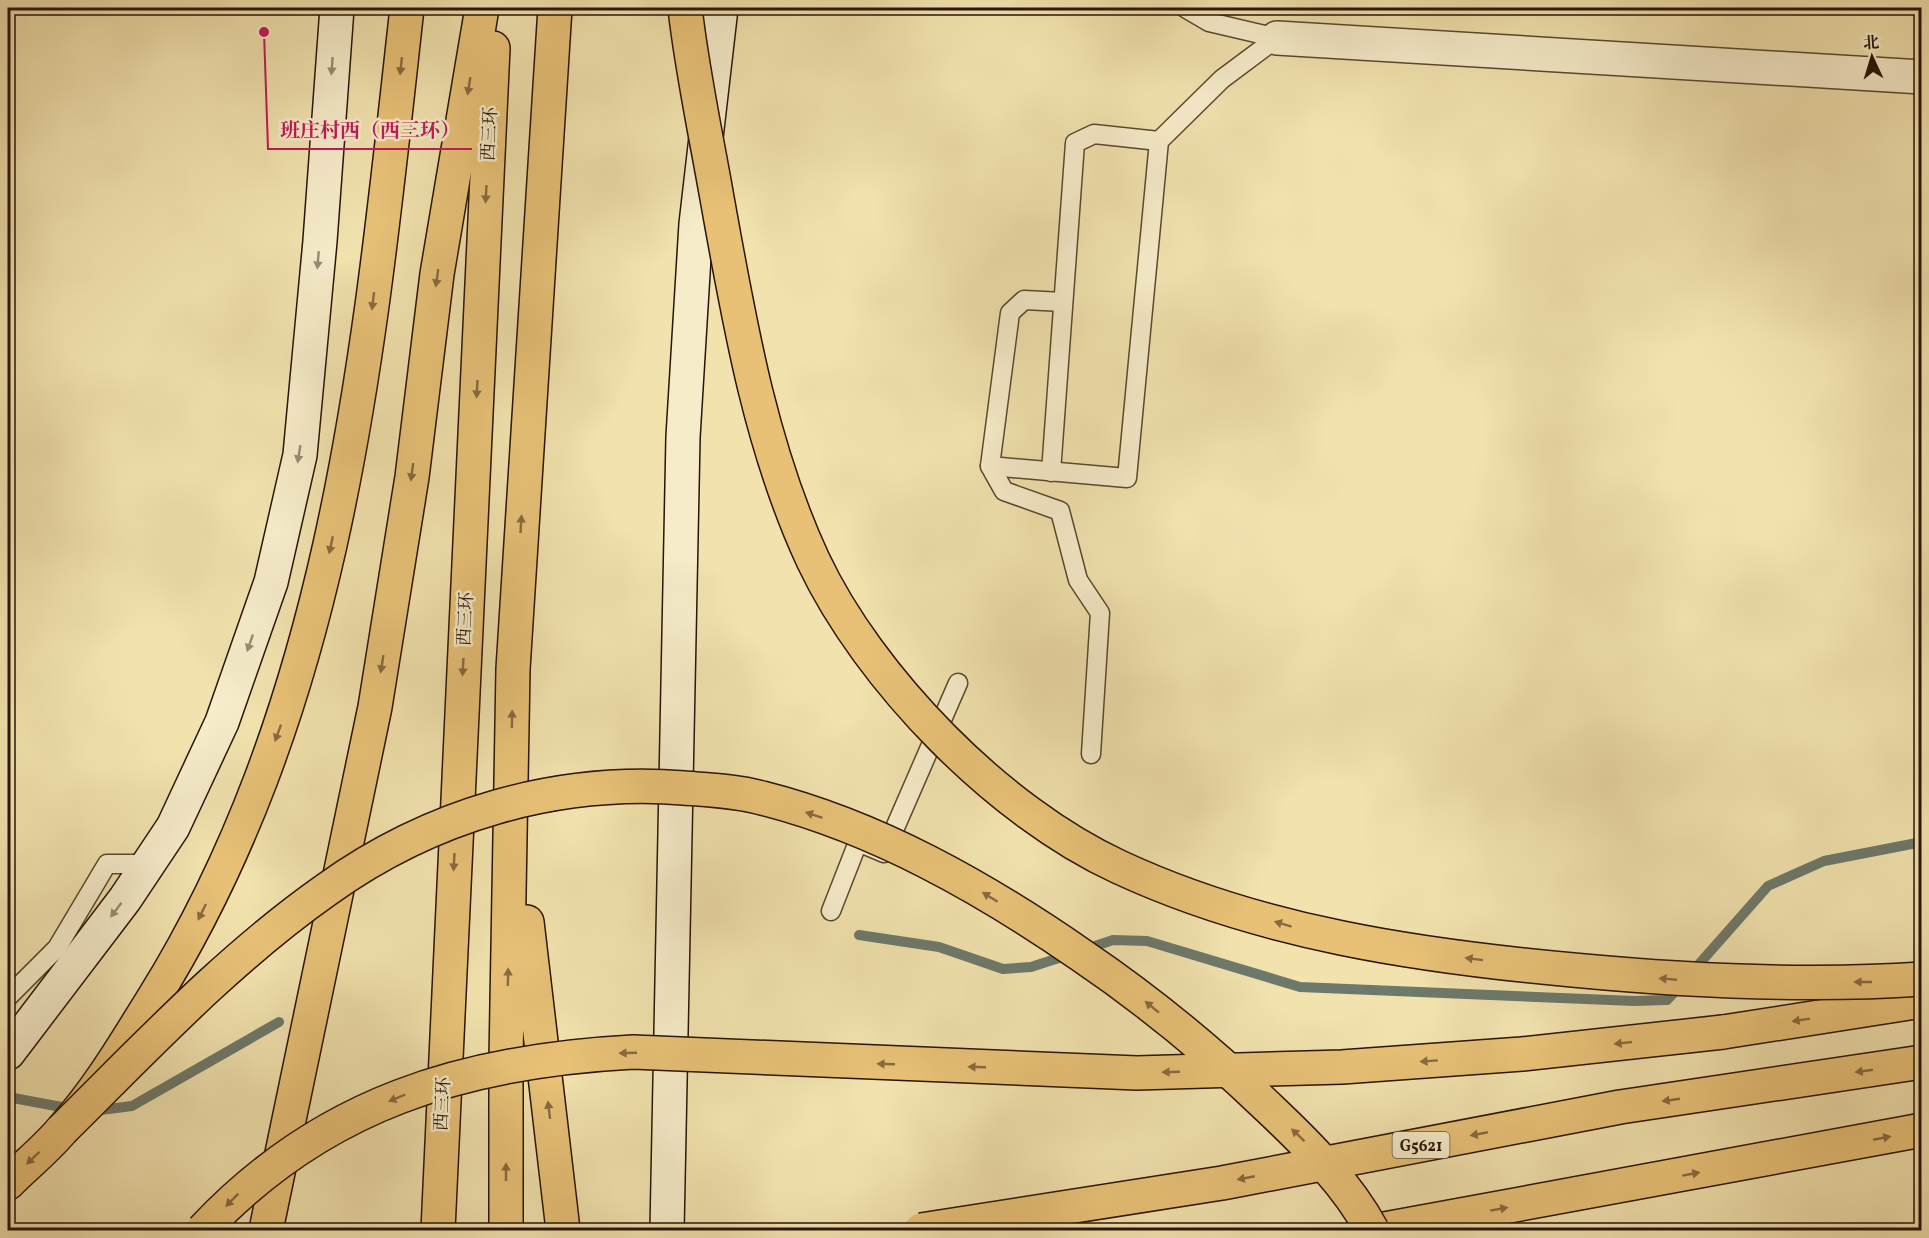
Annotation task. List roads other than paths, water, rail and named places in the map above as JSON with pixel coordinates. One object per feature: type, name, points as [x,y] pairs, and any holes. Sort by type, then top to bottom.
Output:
[{"type":"highway","points":[[62,1130],[114,1062],[186,946],[247,818],[283,719],[316,606],[343,488],[367,346],[407,8]]},
{"type":"highway","points":[[266,1230],[375,706],[412,477],[437,274],[482,8]]},
{"type":"highway","name":"西三环","points":[[438,1230],[496,8]]},
{"type":"highway","points":[[506,1230],[511,762],[525,462],[555,8]]},
{"type":"highway","points":[[685,8],[747,360],[777,466],[813,561],[858,639],[914,706],[982,775],[1049,828],[1117,867],[1191,896],[1296,928],[1400,950],[1535,967],[1697,982],[1878,982],[1922,979]]},
{"type":"highway","points":[[511,762],[534,997],[563,1230]]},
{"type":"highway","points":[[8,1183],[207,986],[327,888],[371,861],[456,820],[536,795],[625,785],[684,788],[761,797],[838,822],[913,855],[977,889],[1064,943],[1121,982],[1225,1065],[1314,1151],[1360,1208],[1372,1230]]},
{"type":"highway","points":[[203,1230],[235,1196],[293,1151],[357,1114],[420,1088],[487,1069],[564,1056],[633,1052],[1137,1073],[1342,1067],[1522,1054],[1723,1032],[1922,1001]]},
{"type":"highway","name":"G5621","points":[[921,1230],[1222,1183],[1620,1107],[1922,1062]]},
{"type":"highway","points":[[1379,1230],[1922,1130]]},
{"type":"main road","points":[[8,1053],[148,864],[173,826],[222,723],[271,582],[300,455],[320,241],[337,8]]},
{"type":"main road","points":[[667,1230],[683,437],[696,224],[721,8]]},
{"type":"main road","points":[[1277,38],[1922,77]]},
{"type":"lane","points":[[1185,8],[1209,22],[1277,38]]},
{"type":"lane","points":[[990,466],[1128,478],[1159,141],[1222,79],[1277,38]]},
{"type":"lane","points":[[1051,471],[1075,143],[1094,134],[1159,141]]},
{"type":"lane","points":[[1063,302],[1024,300],[1010,313],[990,466],[1004,491],[1060,511],[1078,580],[1101,613],[1091,754]]},
{"type":"lane","points":[[831,911],[858,842],[884,853],[958,683]]},
{"type":"lane","points":[[8,997],[57,948],[107,864],[148,864]]},
{"type":"waterway","points":[[1692,972],[1768,886],[1824,861],[1922,842]]},
{"type":"waterway","points":[[859,935],[939,947],[1003,969],[1031,967],[1068,955]]},
{"type":"waterway","points":[[1083,950],[1113,940],[1147,941],[1300,987],[1634,1001],[1667,1000],[1682,984]]},
{"type":"waterway","points":[[93,1111],[132,1106],[279,1022]]},
{"type":"waterway","points":[[8,1097],[72,1109]]},
{"type":"place","name":"班庄村西（西三环）","points":[[264,32]]}]
